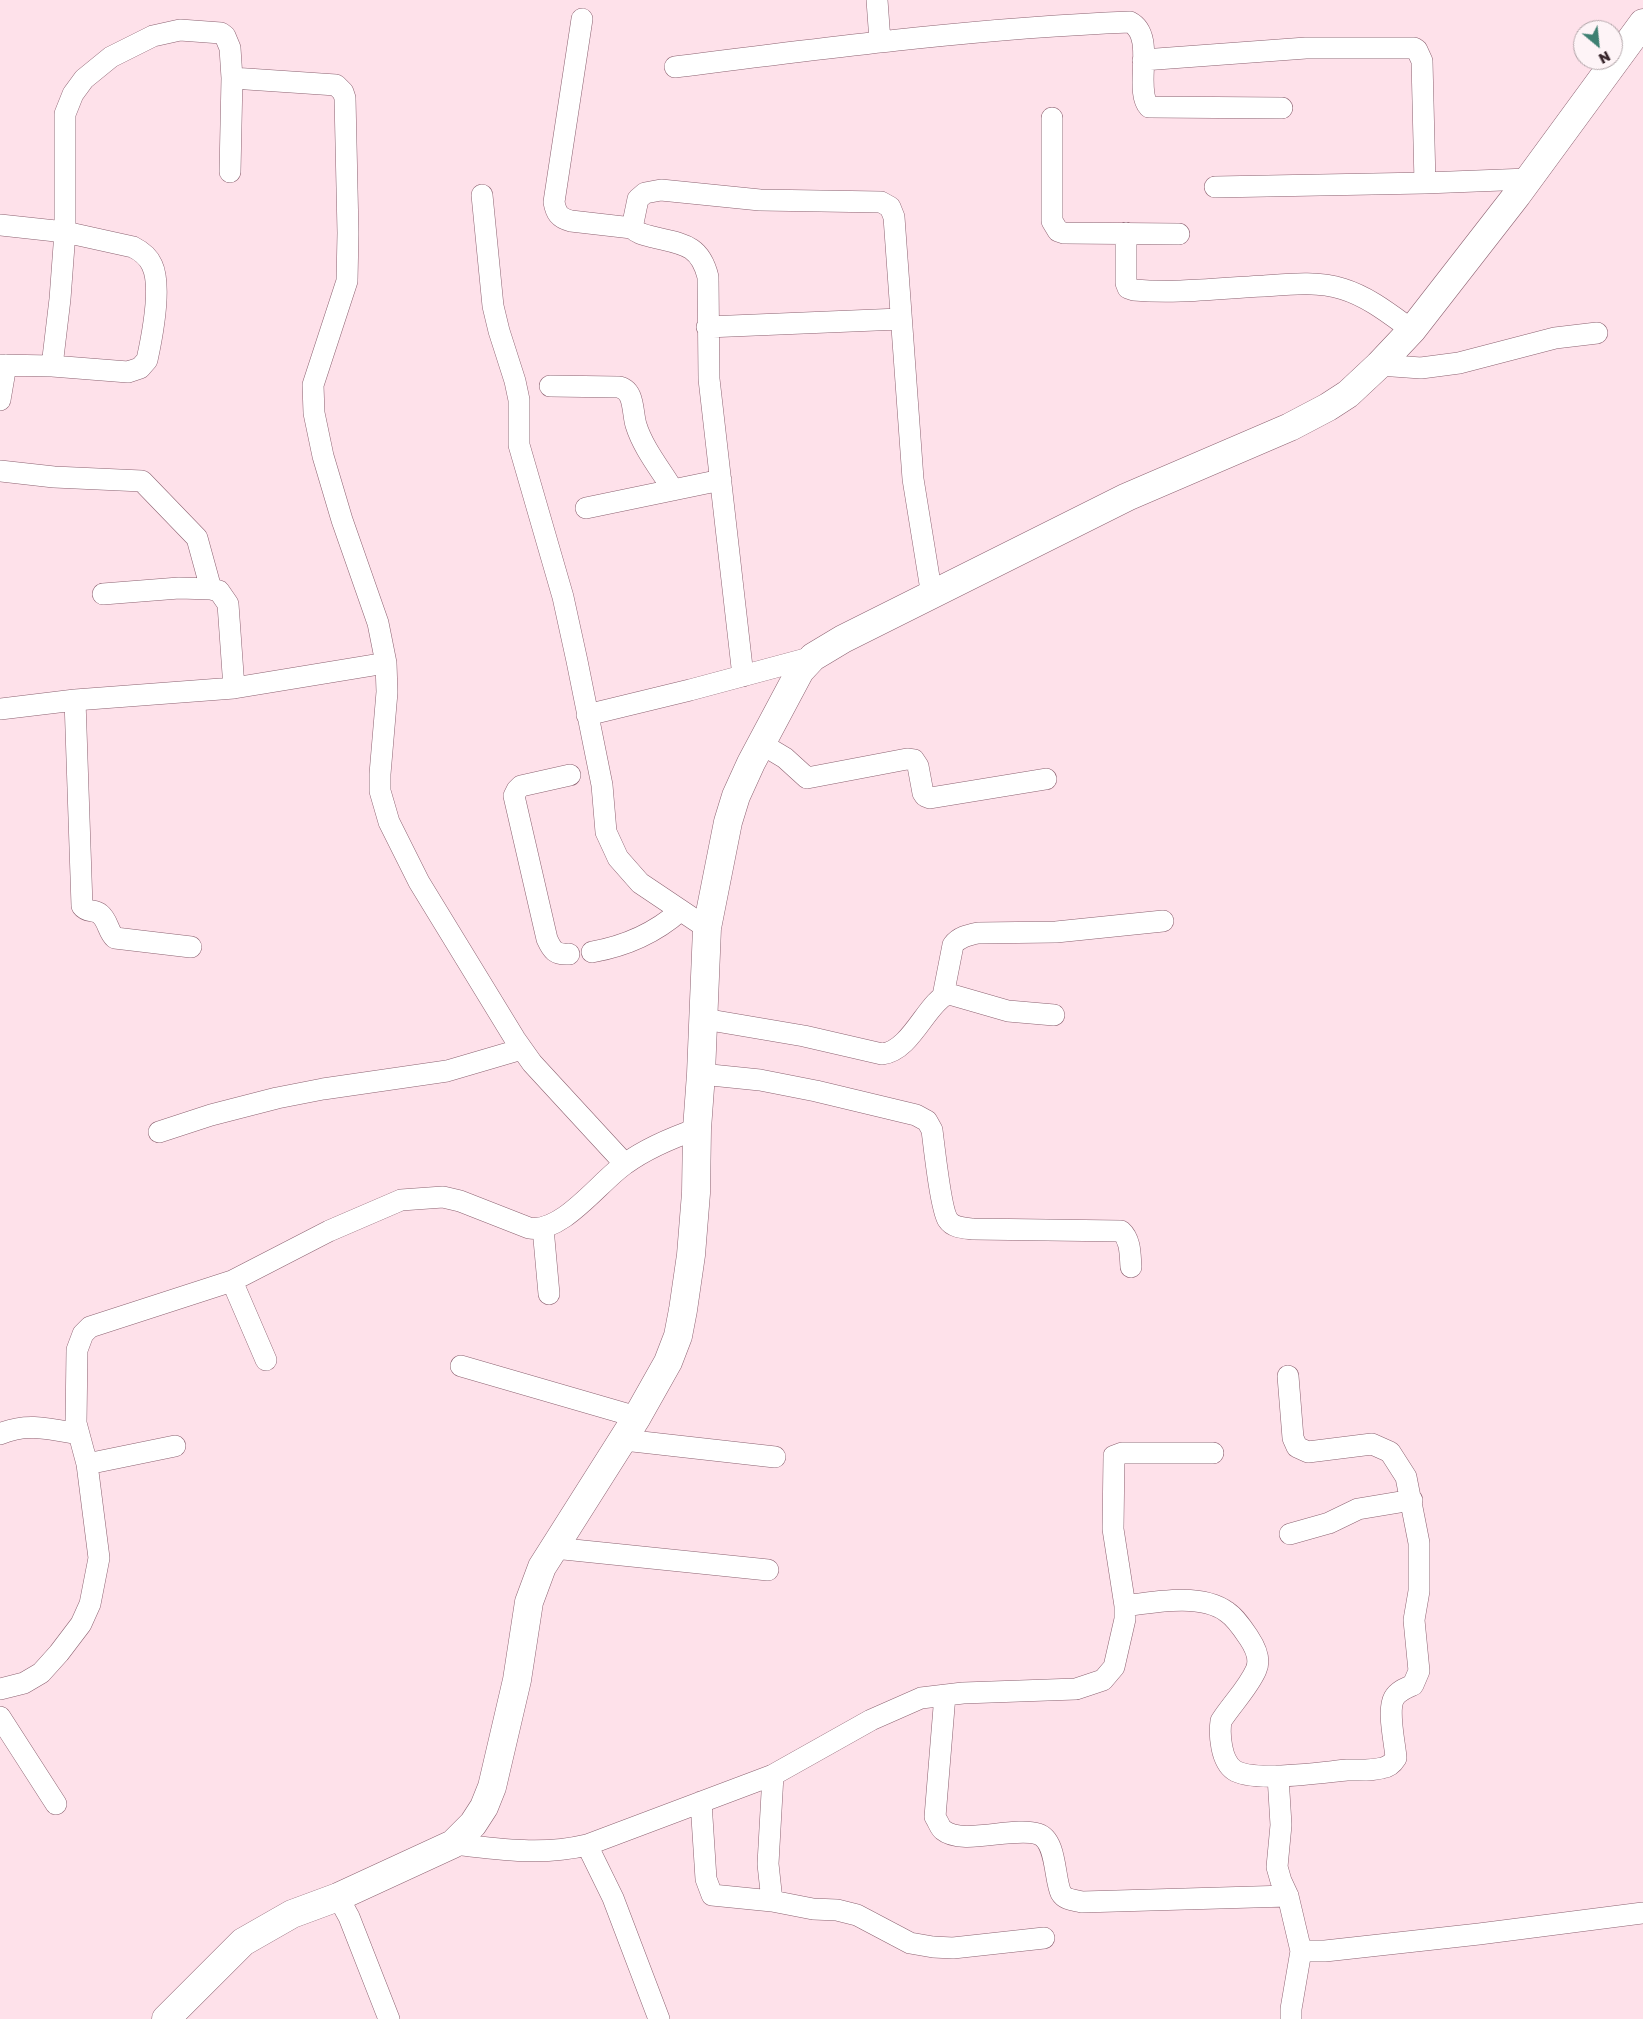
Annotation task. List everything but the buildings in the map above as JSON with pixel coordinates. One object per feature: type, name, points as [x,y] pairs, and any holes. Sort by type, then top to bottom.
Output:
[{"type":"street","points":[[877,0],[880,41]]},
{"type":"street","points":[[582,19],[554,202],[556,211],[563,219],[571,221],[632,228],[641,234],[680,244],[694,250],[701,257],[708,277],[709,379],[743,676]]},
{"type":"street","points":[[675,67],[880,41],[1072,24],[1130,22],[1140,30],[1142,36],[1146,103],[1149,107],[1282,108]]},
{"type":"street","points":[[587,715],[813,657],[843,639],[1127,497],[1290,427],[1328,408],[1348,394],[1412,330],[1528,179],[1643,23]]},
{"type":"street","points":[[52,366],[65,232],[65,114],[73,94],[84,79],[98,66],[122,51],[153,36],[180,30],[221,33],[225,36],[230,48],[232,78],[230,172]]},
{"type":"street","points":[[1143,60],[1306,48],[1414,48],[1418,50],[1422,61],[1426,183]]},
{"type":"street","points":[[232,78],[336,85],[343,92],[345,98],[348,233],[347,281],[313,385],[314,413],[342,520],[378,623],[386,663],[387,692],[380,774],[380,791],[386,814],[419,882],[522,1049],[532,1063],[625,1164]]},
{"type":"street","points":[[1052,118],[1052,221],[1058,231],[1178,234]]},
{"type":"street","points":[[1214,187],[1528,179]]},
{"type":"street","points":[[632,228],[638,199],[652,190],[760,200],[886,203],[890,207],[894,217],[912,479],[932,596]]},
{"type":"street","points":[[482,195],[493,306],[498,330],[515,381],[518,400],[519,445],[563,597],[578,661],[602,785],[606,832],[618,858],[640,883],[707,928]]},
{"type":"street","points":[[0,225],[65,232],[140,250],[152,264],[155,273],[156,296],[147,360],[140,368],[128,372],[52,366],[3,365],[0,400]]},
{"type":"street","points":[[1126,233],[1126,282],[1128,288],[1134,290],[1198,290],[1323,284],[1362,297],[1412,330]]},
{"type":"street","points":[[707,327],[900,319]]},
{"type":"street","points":[[1379,365],[1421,368],[1452,364],[1477,360],[1555,338],[1598,332]]},
{"type":"street","points":[[550,386],[618,387],[627,389],[630,393],[634,418],[640,436],[673,490]]},
{"type":"street","points":[[0,471],[54,477],[142,481],[197,538],[211,589]]},
{"type":"street","points":[[586,508],[721,480]]},
{"type":"street","points":[[103,594],[180,588],[219,591],[228,604],[234,688]]},
{"type":"street","points":[[166,2019],[243,1942],[292,1914],[338,1898],[453,1844],[473,1824],[484,1807],[492,1787],[517,1680],[529,1602],[542,1567],[624,1440],[668,1362],[678,1336],[684,1310],[696,1193],[697,1128],[704,1019],[707,928],[723,838],[736,796],[760,743],[800,671],[813,657]]},
{"type":"street","points":[[0,709],[75,700],[234,688],[386,663]]},
{"type":"street","points":[[75,700],[82,906],[88,911],[97,912],[102,916],[116,938],[192,947]]},
{"type":"street","points":[[760,743],[785,758],[807,778],[907,759],[914,760],[918,766],[923,792],[925,796],[930,798],[1046,779]]},
{"type":"street","points":[[569,954],[555,952],[547,938],[514,796],[521,786],[570,775]]},
{"type":"street","points":[[592,952],[611,949],[650,934],[664,926],[680,911]]},
{"type":"street","points":[[704,1019],[804,1036],[875,1053],[887,1053],[894,1051],[916,1029],[943,996],[953,945],[956,941],[968,935],[978,933],[1056,932],[1163,921]]},
{"type":"street","points":[[943,996],[956,995],[1008,1011],[1054,1015]]},
{"type":"street","points":[[160,1132],[211,1115],[277,1098],[323,1089],[447,1071],[522,1049]]},
{"type":"street","points":[[701,1074],[769,1081],[816,1090],[916,1115],[927,1122],[932,1130],[943,1204],[947,1220],[952,1224],[973,1229],[1122,1231],[1129,1242],[1131,1267]]},
{"type":"street","points":[[0,1689],[18,1685],[41,1673],[81,1624],[90,1604],[98,1558],[87,1464],[76,1423],[77,1350],[83,1334],[90,1327],[232,1281],[329,1231],[401,1200],[443,1197],[460,1201],[529,1228],[543,1228],[558,1221],[625,1164],[666,1140],[697,1128]]},
{"type":"street","points":[[543,1228],[549,1294]]},
{"type":"street","points":[[232,1281],[266,1360]]},
{"type":"street","points":[[461,1366],[637,1417]]},
{"type":"street","points":[[1125,1606],[1158,1601],[1199,1602],[1215,1606],[1227,1612],[1241,1625],[1251,1640],[1258,1656],[1257,1669],[1221,1721],[1220,1728],[1224,1754],[1227,1763],[1234,1771],[1243,1774],[1278,1776],[1318,1774],[1382,1768],[1394,1763],[1396,1758],[1391,1716],[1393,1699],[1400,1691],[1413,1685],[1419,1672],[1414,1620],[1419,1591],[1419,1543],[1406,1477],[1390,1452],[1372,1444],[1308,1452],[1297,1447],[1293,1438],[1288,1376]]},
{"type":"street","points":[[0,1434],[18,1427],[78,1434]]},
{"type":"street","points":[[624,1440],[775,1457]]},
{"type":"street","points":[[87,1464],[175,1446]]},
{"type":"street","points":[[453,1844],[540,1852],[564,1851],[587,1845],[772,1775],[871,1720],[921,1698],[945,1695],[1076,1689],[1103,1680],[1114,1667],[1125,1619],[1125,1606],[1113,1529],[1114,1456],[1122,1453],[1213,1453]]},
{"type":"street","points":[[1290,1534],[1329,1523],[1358,1509],[1412,1500]]},
{"type":"street","points":[[554,1548],[768,1570]]},
{"type":"street","points":[[945,1695],[935,1817],[943,1830],[958,1836],[1023,1832],[1040,1834],[1047,1841],[1061,1893],[1068,1899],[1082,1902],[1288,1896]]},
{"type":"street","points":[[0,1717],[56,1804]]},
{"type":"street","points":[[772,1775],[768,1864],[772,1901]]},
{"type":"street","points":[[1278,1776],[1281,1825],[1277,1867],[1288,1896],[1301,1951],[1291,2019]]},
{"type":"street","points":[[702,1802],[706,1879],[712,1895],[772,1901],[813,1909],[837,1910],[856,1915],[910,1943],[933,1947],[953,1948],[1044,1938]]},
{"type":"street","points":[[587,1845],[613,1898],[659,2019]]},
{"type":"street","points":[[338,1898],[349,1917],[389,2019]]},
{"type":"street","points":[[1301,1951],[1325,1951],[1470,1935],[1643,1913]]}]
